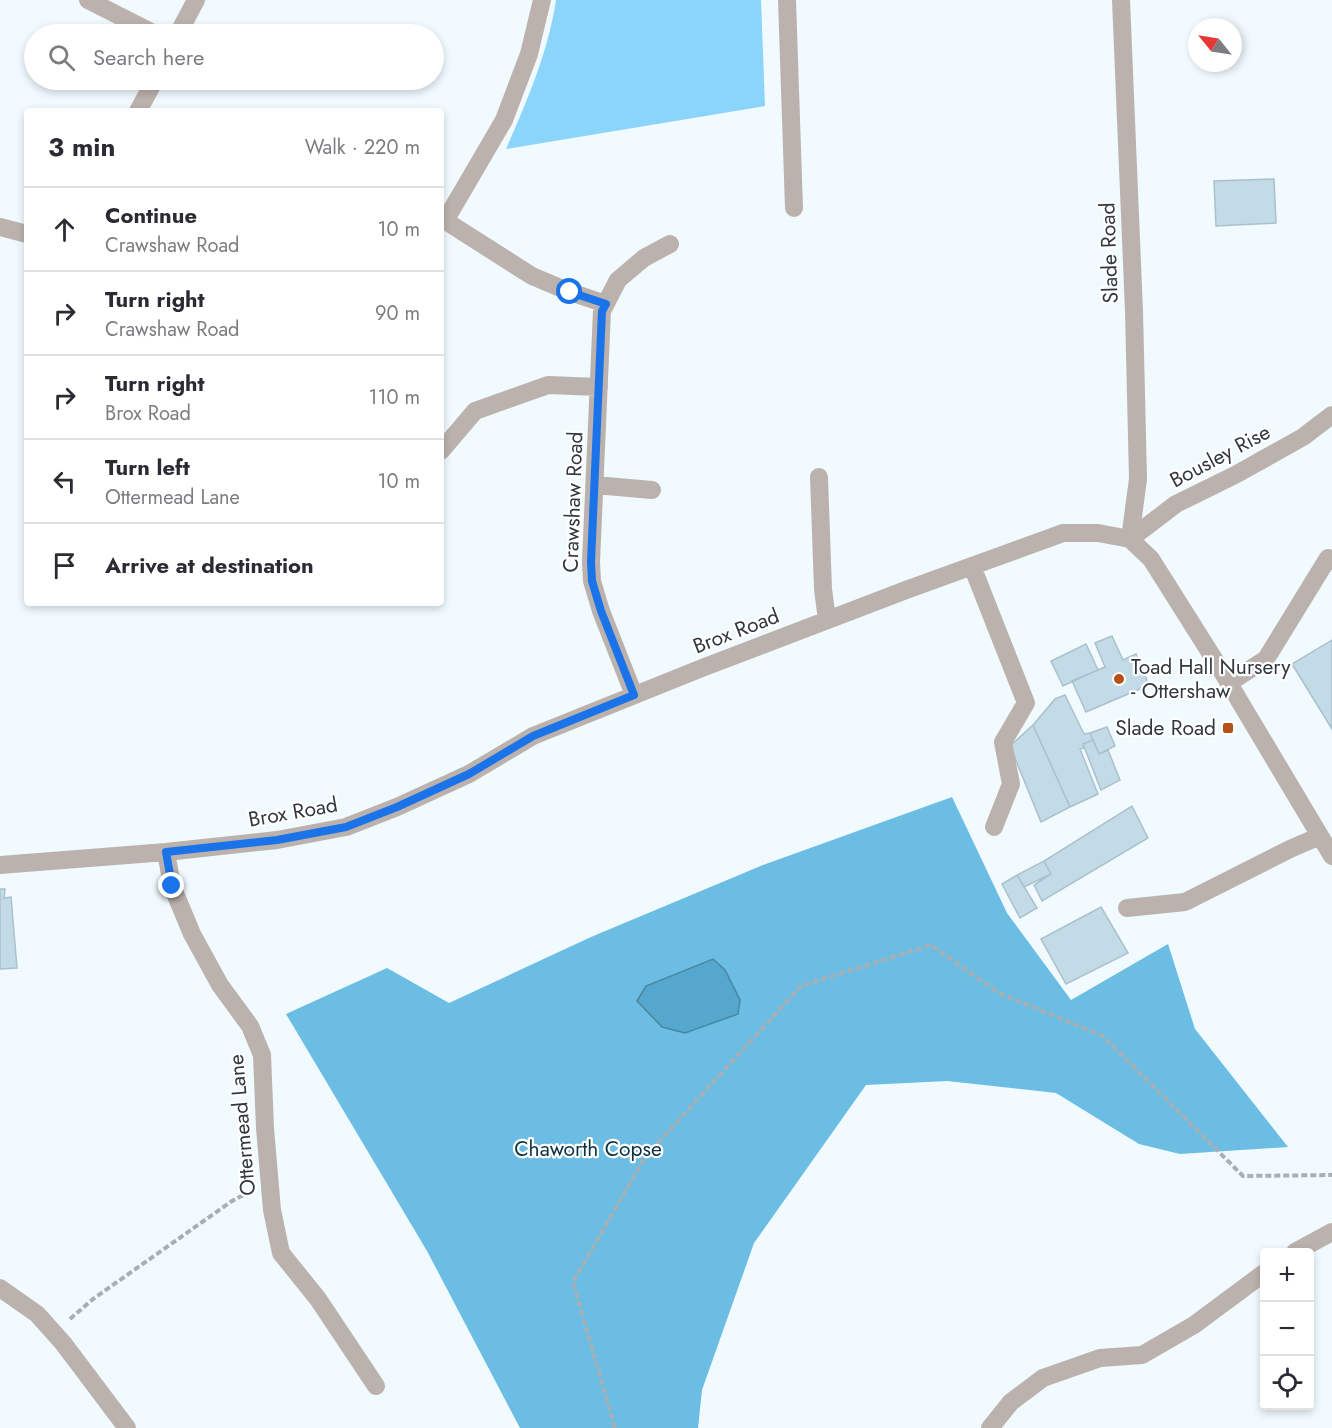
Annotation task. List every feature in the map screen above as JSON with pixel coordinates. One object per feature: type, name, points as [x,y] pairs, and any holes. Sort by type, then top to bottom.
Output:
[{"type":"street","points":[[88,0],[135,24]]},
{"type":"street","points":[[183,24],[196,0]]},
{"type":"street","points":[[444,218],[504,120],[529,54],[542,0]]},
{"type":"street","points":[[787,0],[794,208]]},
{"type":"street","name":"Slade Road","points":[[1121,0],[1134,311],[1138,479],[1130,539]]},
{"type":"street","points":[[140,108],[150,90]]},
{"type":"street","points":[[444,221],[532,276],[606,304]]},
{"type":"street","points":[[0,227],[24,233]]},
{"type":"street","name":"Crawshaw Road","points":[[634,695],[601,611],[592,581],[602,311],[618,280],[644,258],[670,244]]},
{"type":"street","points":[[444,447],[475,411],[548,385],[599,387]]},
{"type":"street","name":"Bousley Rise","points":[[1130,539],[1176,504],[1235,475],[1293,442],[1332,415]]},
{"type":"street","points":[[819,477],[823,589],[827,621]]},
{"type":"street","points":[[595,486],[652,490]]},
{"type":"street","name":"Brox Road","points":[[0,865],[166,852],[277,840],[346,827],[397,807],[469,774],[533,736],[972,566],[1063,533],[1098,533],[1130,539]]},
{"type":"street","points":[[1130,539],[1151,559],[1332,856]]},
{"type":"street","points":[[1228,683],[1266,659],[1328,558],[1332,561]]},
{"type":"street","points":[[972,566],[1026,703],[1003,742],[1011,784],[994,827]]},
{"type":"street","points":[[1127,908],[1185,902],[1320,836]]},
{"type":"street","name":"Ottermead Lane","points":[[166,852],[172,886],[192,934],[220,985],[250,1026],[262,1055],[269,1181],[272,1210],[281,1253],[318,1299],[376,1386]]},
{"type":"street","points":[[1302,1248],[1332,1232]]},
{"type":"street","points":[[990,1428],[1011,1402],[1043,1378],[1100,1358],[1142,1355],[1194,1325],[1260,1276]]},
{"type":"street","points":[[0,1288],[37,1314],[63,1343],[127,1428]]},
{"type":"path","points":[[615,1428],[573,1282],[645,1157],[801,986],[931,945],[999,993],[1103,1036],[1243,1176],[1332,1174]]},
{"type":"path","points":[[54,1333],[111,1286],[232,1201],[269,1181]]},
{"type":"shaded area","points":[[556,0],[761,0],[765,106],[506,149],[542,58]]},
{"type":"shaded area","points":[[713,959],[725,970],[740,1000],[738,1014],[685,1033],[662,1027],[637,1001],[646,986]]},
{"type":"green space","name":"Chaworth Copse","points":[[952,797],[1007,913],[1071,1000],[1168,944],[1195,1029],[1288,1147],[1180,1154],[1139,1144],[1056,1093],[947,1081],[866,1085],[754,1243],[702,1390],[698,1428],[520,1428],[427,1251],[286,1014],[387,968],[449,1003],[591,937],[763,865]]},
{"type":"building","points":[[1274,179],[1276,223],[1216,226],[1214,181]]},
{"type":"building","points":[[1112,636],[1123,660],[1136,654],[1149,685],[1086,712],[1072,681],[1105,667],[1095,643]]},
{"type":"building","points":[[1332,640],[1332,729],[1292,664]]},
{"type":"building","points":[[1086,644],[1098,670],[1063,686],[1051,661]]},
{"type":"building","points":[[1065,695],[1084,734],[1090,733],[1093,740],[1083,744],[1084,748],[1080,749],[1098,794],[1070,807],[1033,725],[1055,699]]},
{"type":"building","points":[[1033,725],[1070,807],[1041,822],[1010,746]]},
{"type":"building","points":[[1107,727],[1115,746],[1099,754],[1090,733]]},
{"type":"building","points":[[1093,740],[1099,754],[1108,750],[1120,780],[1101,790],[1083,744]]},
{"type":"building","points":[[1132,806],[1148,838],[1042,901],[1034,885],[1051,874],[1044,861]]},
{"type":"building","points":[[1044,861],[1051,874],[1024,887],[1017,875]]},
{"type":"building","points":[[1017,875],[1037,908],[1020,918],[1002,884]]},
{"type":"building","points":[[0,889],[5,889],[4,898],[11,897],[17,968],[0,969]]},
{"type":"building","points":[[1101,907],[1128,953],[1066,984],[1041,939]]},
{"type":"place","name":"Toad Hall Nursery - Ottershaw","points":[[1119,679]]},
{"type":"place","name":"Slade Road","points":[[1228,728]]},
{"type":"route","points":[[172,886],[166,852],[277,840],[346,827],[397,807],[469,774],[533,736],[634,695],[601,611],[592,581],[602,311],[606,304],[570,292]]}]
